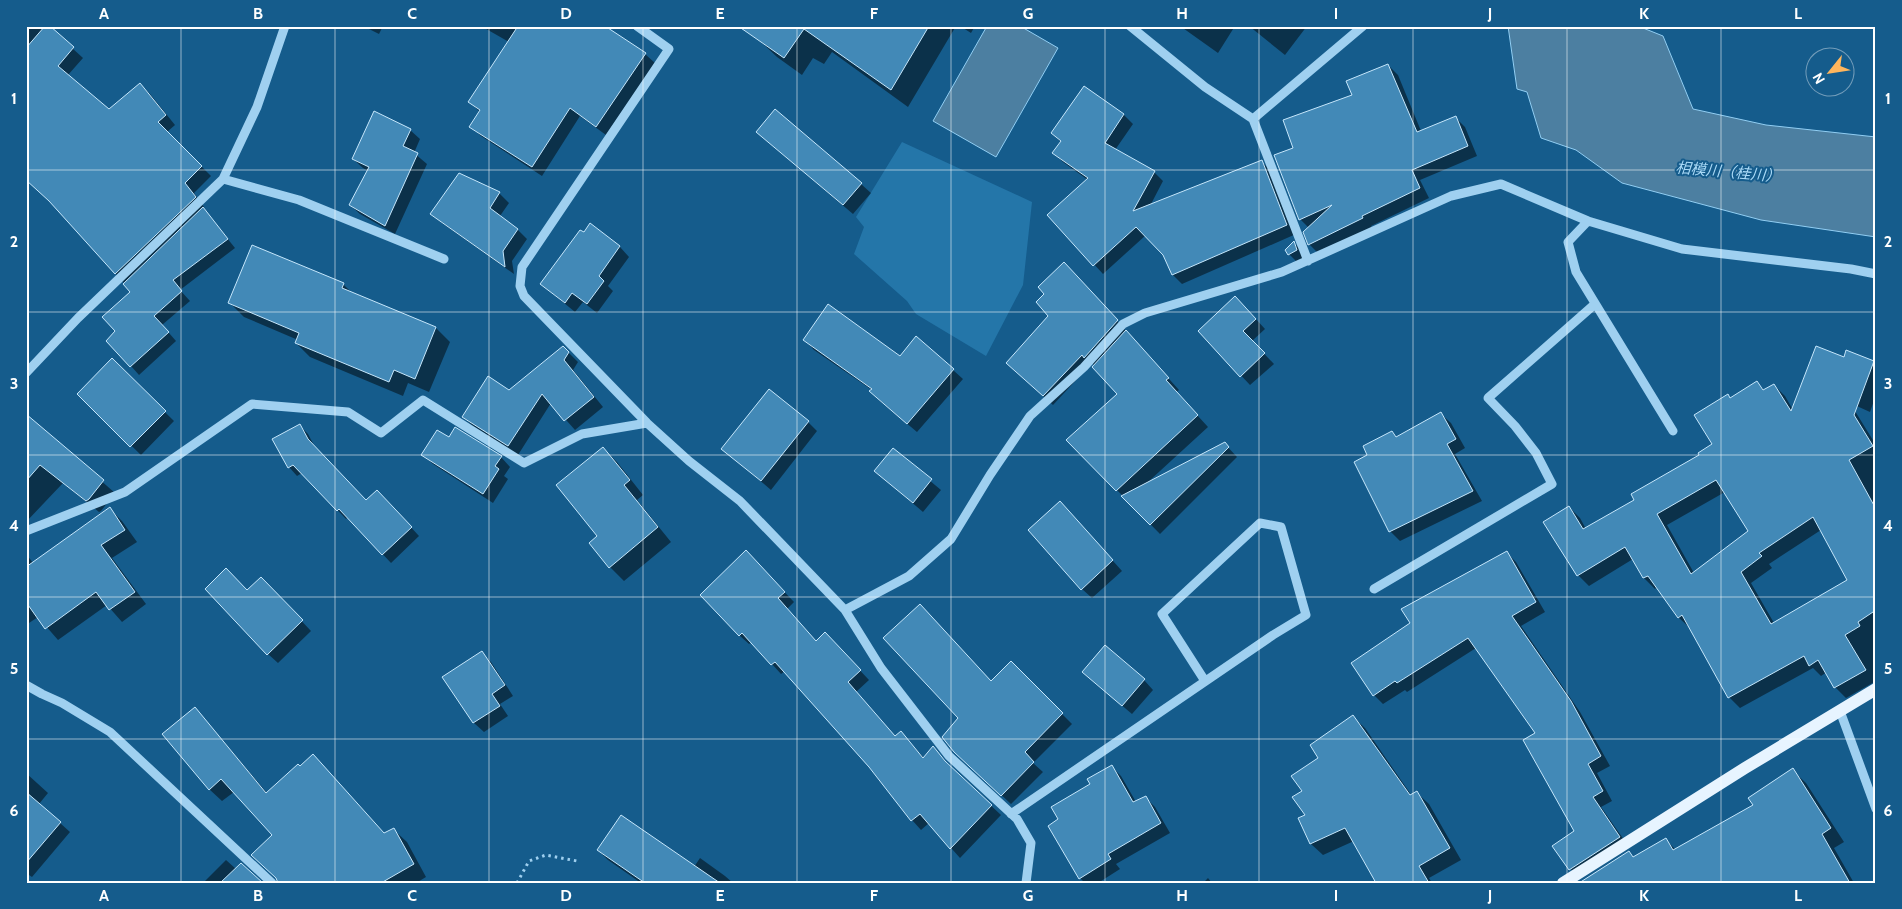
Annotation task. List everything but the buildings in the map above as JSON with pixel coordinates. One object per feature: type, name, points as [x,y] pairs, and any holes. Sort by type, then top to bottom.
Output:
[{"type":"main road","points":[[1563,883],[1745,768],[1876,690]]},
{"type":"street","points":[[26,373],[78,318],[223,179],[257,107],[286,26]]},
{"type":"street","points":[[637,26],[668,49],[522,267],[520,286],[524,296],[647,423],[689,461],[740,501],[845,610],[881,668],[949,756],[1017,819],[1031,843],[1026,883]]},
{"type":"street","points":[[1130,26],[1205,87],[1253,118],[1308,261]]},
{"type":"street","points":[[1253,118],[1363,26]]},
{"type":"street","points":[[223,179],[299,200],[444,259]]},
{"type":"street","points":[[845,610],[909,576],[951,539],[990,475],[1030,416],[1084,367],[1124,324],[1145,313],[1282,272],[1451,196],[1501,184],[1588,221],[1682,249],[1851,269],[1876,274]]},
{"type":"street","points":[[1588,221],[1568,242],[1576,272],[1673,431]]},
{"type":"street","points":[[1374,589],[1552,484],[1536,453],[1515,426],[1488,398],[1595,304]]},
{"type":"street","points":[[26,531],[126,492],[252,404],[348,412],[381,433],[423,400],[524,463],[582,434],[647,423]]},
{"type":"street","points":[[1011,814],[1306,615],[1281,527],[1260,522],[1162,614],[1206,681]]},
{"type":"street","points":[[26,685],[62,703],[110,732],[272,883]]},
{"type":"street","points":[[1840,711],[1876,809]]},
{"type":"path","points":[[517,883],[529,861],[546,855],[577,860]]},
{"type":"shaded area","points":[[902,142],[1032,202],[1023,285],[986,356],[916,314],[907,301],[854,254],[864,227],[856,217]]},
{"type":"water","points":[[987,26],[1020,26],[1058,48],[996,157],[933,121]]},
{"type":"water","name":"相模川（桂川）","points":[[1508,26],[1638,26],[1663,36],[1693,109],[1766,125],[1876,137],[1876,237],[1761,220],[1622,183],[1576,150],[1541,138],[1527,92],[1517,89]]}]
